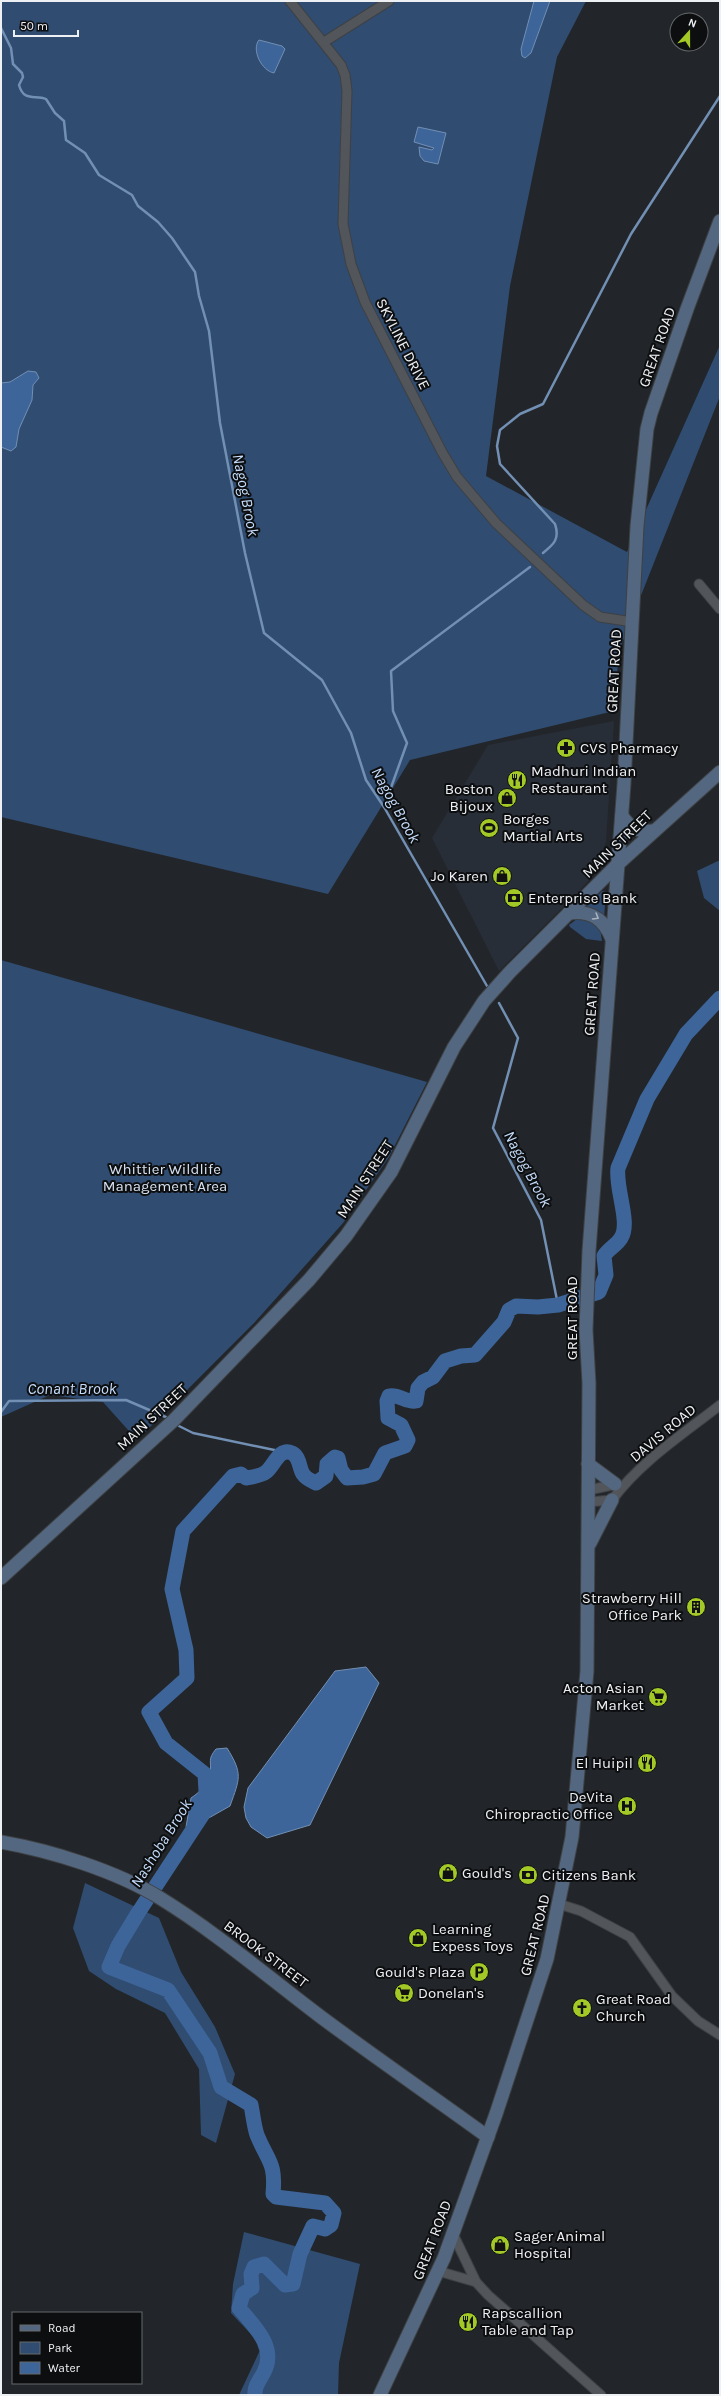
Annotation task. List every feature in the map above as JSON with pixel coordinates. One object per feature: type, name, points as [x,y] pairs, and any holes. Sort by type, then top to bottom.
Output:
[{"type":"main road","name":"GREAT ROAD","points":[[380,2395],[438,2271],[488,2137],[545,1966],[572,1837],[581,1754],[587,1670],[589,1496],[587,1288],[622,816],[637,526],[647,429],[687,309],[720,221]]},
{"type":"main road","name":"MAIN STREET","points":[[1,1578],[174,1420],[310,1280],[346,1236],[391,1172],[418,1122],[452,1051],[474,1015],[509,973],[570,914],[618,864],[720,772]]},
{"type":"main road","points":[[622,816],[628,825],[636,831],[653,831]]},
{"type":"main road","points":[[570,914],[578,912],[594,916],[606,926],[612,939]]},
{"type":"main road","points":[[588,1464],[620,1484]]},
{"type":"main road","points":[[589,1546],[612,1500]]},
{"type":"main road","name":"BROOK STREET","points":[[1,1842],[35,1848],[91,1867],[143,1889],[159,1898],[201,1925],[326,2021],[488,2137]]},
{"type":"street","name":"SKYLINE DRIVE","points":[[290,1],[324,42],[345,74],[346,91],[342,213],[352,264],[365,302],[442,452],[457,477],[486,512],[583,605],[600,617],[633,622]]},
{"type":"street","points":[[324,42],[389,1]]},
{"type":"street","points":[[699,584],[720,610]]},
{"type":"street","name":"DAVIS ROAD","points":[[589,1496],[620,1484],[693,1424],[720,1404]]},
{"type":"street","name":"DAVIS ROAD","points":[[612,1500],[620,1484]]},
{"type":"street","points":[[589,1496],[612,1500]]},
{"type":"street","points":[[559,1904],[581,1911],[630,1937],[672,1996],[698,2021],[720,2035]]},
{"type":"street","points":[[453,2234],[476,2282],[488,2296],[601,2395]]},
{"type":"street","points":[[438,2271],[476,2282]]},
{"type":"shaded area","points":[[614,721],[606,841],[599,865],[592,877],[580,890],[499,971],[432,838],[488,745]]},
{"type":"green space","points":[[1,1],[586,1],[557,57],[510,286],[486,476],[627,552],[720,345],[720,396],[619,651],[614,711],[410,760],[328,894],[1,817]]},
{"type":"green space","points":[[720,860],[720,911],[704,898],[697,871]]},
{"type":"green space","points":[[602,891],[606,892],[604,918],[584,909]]},
{"type":"green space","points":[[585,918],[600,928],[602,941],[586,939],[570,927],[569,925],[577,919]]},
{"type":"green space","name":"Whittier Wildlife Management Area","points":[[1,960],[427,1082],[389,1157],[343,1223],[255,1322],[137,1440],[103,1402],[50,1395],[1,1417]]},
{"type":"green space","points":[[85,1883],[159,1918],[181,1972],[215,2027],[235,2074],[216,2143],[201,2135],[199,2069],[165,2013],[116,1989],[89,1971],[73,1928]]},
{"type":"green space","points":[[244,2232],[360,2264],[339,2363],[338,2395],[239,2395],[262,2346],[231,2313],[233,2284]]},
{"type":"water","points":[[534,1],[550,1],[531,53],[525,58],[522,56],[521,49]]},
{"type":"water","points":[[259,40],[282,46],[285,49],[274,73],[265,68],[259,60],[256,49]]},
{"type":"water","points":[[418,127],[446,133],[438,164],[424,161],[420,156],[419,147],[432,150],[434,148],[414,142]]},
{"type":"water","points":[[28,371],[36,372],[39,378],[33,385],[32,400],[19,429],[16,447],[11,451],[1,447],[1,383],[10,382]]},
{"type":"water","points":[[366,1667],[379,1683],[310,1825],[267,1838],[251,1827],[246,1818],[244,1807],[248,1788],[335,1671]]},
{"type":"water","points":[[227,1748],[238,1770],[238,1782],[230,1806],[191,1828],[186,1827],[191,1798],[200,1791],[208,1780],[212,1756],[216,1749]]},
{"type":"waterway","name":"Nagog Brook","points":[[1,28],[11,48],[13,64],[22,73],[23,77],[19,85],[21,91],[27,96],[46,99],[55,113],[64,121],[66,140],[85,153],[99,175],[132,195],[138,206],[158,222],[172,238],[195,272],[199,296],[209,331],[220,423],[245,553],[264,633],[322,680],[351,733],[366,780],[384,807],[487,986]]},
{"type":"waterway","points":[[543,553],[555,541],[557,534],[555,524],[500,464],[497,446],[500,430],[520,414],[543,404],[631,234],[720,96]]},
{"type":"waterway","points":[[384,807],[407,743],[393,711],[391,671],[530,567]]},
{"type":"waterway","name":"Nashoba Brook","points":[[255,2395],[256,2386],[264,2372],[268,2354],[262,2337],[239,2308],[243,2294],[252,2288],[251,2274],[254,2267],[264,2264],[285,2285],[293,2284],[300,2254],[313,2226],[325,2229],[331,2225],[334,2213],[325,2203],[276,2197],[273,2194],[274,2183],[272,2168],[257,2135],[251,2105],[221,2087],[210,2053],[168,1990],[109,1967],[118,1946],[138,1913],[207,1808],[205,1774],[166,1743],[149,1712],[187,1678],[186,1650],[172,1589],[183,1531],[233,1476],[241,1474],[246,1478],[262,1474],[269,1469],[280,1455],[287,1452],[292,1453],[297,1457],[304,1476],[316,1483],[326,1476],[327,1464],[335,1457],[338,1458],[341,1470],[347,1478],[363,1477],[374,1474],[385,1453],[405,1446],[408,1440],[401,1425],[388,1418],[387,1401],[389,1396],[396,1396],[409,1401],[416,1401],[418,1388],[423,1382],[433,1377],[445,1361],[461,1356],[475,1355],[504,1322],[509,1310],[516,1306],[538,1307],[558,1305],[599,1292],[606,1275],[604,1256],[621,1238],[624,1232],[624,1215],[618,1168],[647,1099],[686,1034],[720,998]]},
{"type":"waterway","name":"Nagog Brook","points":[[499,1003],[518,1038],[493,1128],[541,1220],[558,1305]]},
{"type":"waterway","name":"Conant Brook","points":[[1,1412],[9,1401],[126,1400],[168,1418]]},
{"type":"waterway","name":"Conant Brook","points":[[179,1426],[193,1433],[284,1452]]},
{"type":"place","name":"CVS Pharmacy","points":[[566,748]]},
{"type":"place","name":"Madhuri Indian Restaurant","points":[[517,780]]},
{"type":"place","name":"Boston Bijoux","points":[[507,798]]},
{"type":"place","name":"Borges Martial Arts","points":[[489,828]]},
{"type":"place","name":"Jo Karen","points":[[502,876]]},
{"type":"place","name":"Enterprise Bank","points":[[514,898]]},
{"type":"place","name":"Strawberry Hill Office Park","points":[[696,1607]]},
{"type":"place","name":"Acton Asian Market","points":[[658,1697]]},
{"type":"place","name":"El Huipil","points":[[647,1763]]},
{"type":"place","name":"DeVita Chiropractic Office","points":[[627,1806]]},
{"type":"place","name":"Gould's","points":[[448,1873]]},
{"type":"place","name":"Citizens Bank","points":[[528,1875]]},
{"type":"place","name":"Learning Expess Toys","points":[[418,1938]]},
{"type":"place","name":"Gould's Plaza","points":[[479,1972]]},
{"type":"place","name":"Donelan's","points":[[404,1993]]},
{"type":"place","name":"Great Road Church","points":[[582,2008]]},
{"type":"place","name":"Sager Animal Hospital","points":[[500,2245]]},
{"type":"place","name":"Rapscallion Table and Tap","points":[[468,2322]]}]
